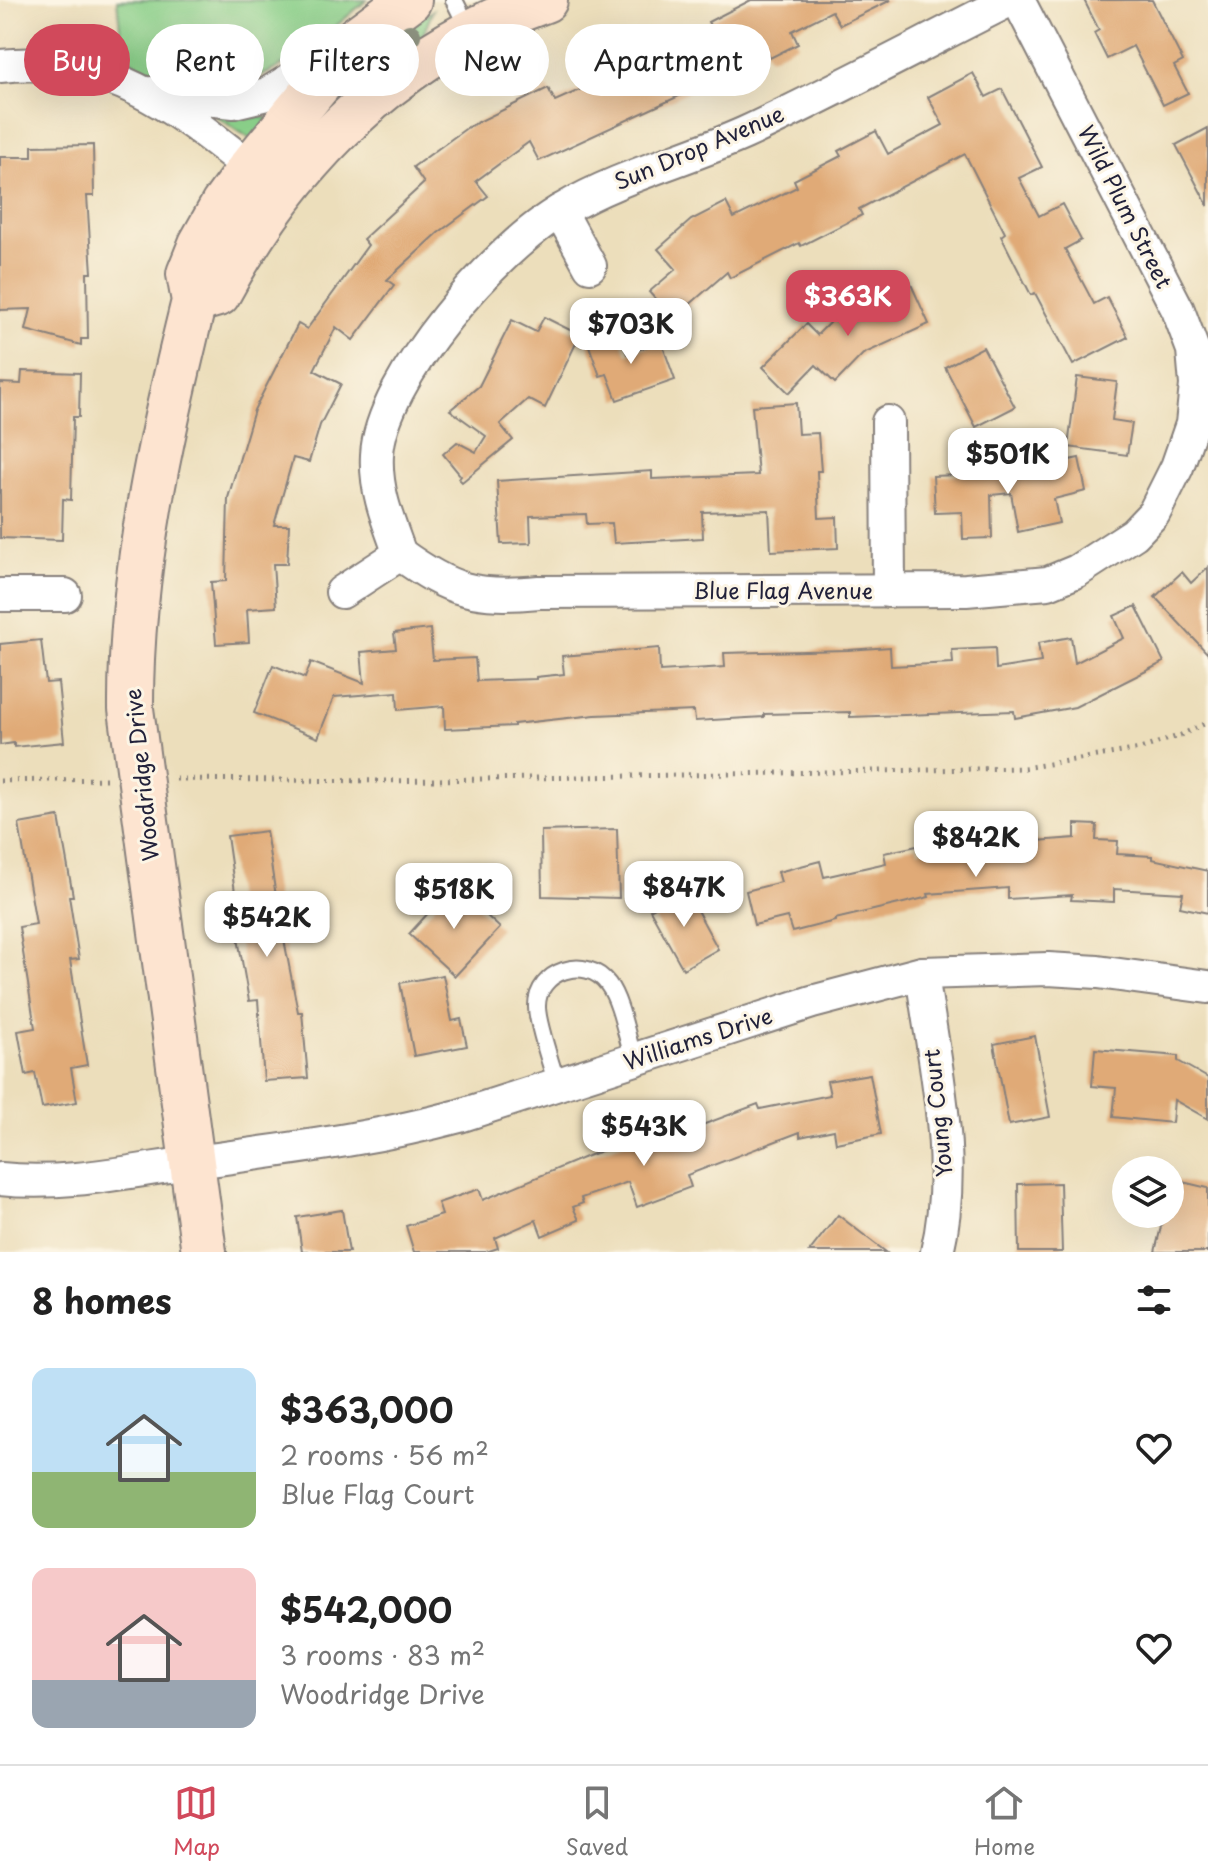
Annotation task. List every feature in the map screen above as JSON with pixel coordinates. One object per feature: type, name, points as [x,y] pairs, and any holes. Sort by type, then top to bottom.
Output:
[{"type":"street","name":"Woodridge Drive","points":[[376,24],[409,0]]},
{"type":"street","name":"Woodridge Drive","points":[[265,180],[418,65],[462,16],[545,0]]},
{"type":"street","name":"Sun Drop Avenue","points":[[400,554],[378,493],[376,453],[385,418],[398,386],[466,294],[514,245],[560,211],[608,186],[746,133],[1010,0]]},
{"type":"street","name":"Wild Plum Street","points":[[1018,0],[1178,310],[1193,350],[1196,385],[1192,424],[1177,467],[1154,513]]},
{"type":"street","points":[[0,66],[31,63],[76,67],[107,76],[142,92],[190,121],[265,180]]},
{"type":"street","points":[[142,92],[234,102],[267,94],[280,86]]},
{"type":"street","name":"Woodridge Drive","points":[[204,1252],[139,779],[131,709],[131,649],[148,514],[194,301],[218,294],[246,243],[265,180],[319,96]]},
{"type":"street","points":[[560,211],[590,266]]},
{"type":"street","points":[[888,422],[889,591]]},
{"type":"street","name":"Blue Flag Avenue","points":[[400,554],[434,578],[471,592],[501,596],[539,592],[966,590],[1048,583],[1077,571],[1107,553],[1134,534],[1154,513]]},
{"type":"street","points":[[342,592],[400,554]]},
{"type":"street","points":[[0,595],[65,595]]},
{"type":"street","name":"Williams Drive","points":[[0,1179],[69,1180],[410,1129],[812,1002],[922,973],[1060,970],[1208,987]]},
{"type":"street","name":"Young Court","points":[[922,973],[946,1164],[946,1198],[937,1252]]},
{"type":"lane","points":[[557,1085],[537,1008],[541,989],[565,969],[581,968],[608,984],[634,1060]]},
{"type":"path","points":[[164,779],[416,780],[1024,768],[1140,749],[1208,722]]},
{"type":"path","points":[[0,781],[117,779]]},
{"type":"green space","points":[[117,0],[367,0],[338,24],[280,24],[280,66],[264,74],[264,24],[146,24],[146,70],[130,60],[130,24],[120,24]]},
{"type":"green space","points":[[433,10],[419,42],[419,24],[414,24]]},
{"type":"green space","points":[[326,96],[351,96],[320,121],[280,146]]},
{"type":"green space","points":[[213,114],[269,118],[255,142]]},
{"type":"building","points":[[751,0],[891,0],[840,25],[832,11],[792,31],[798,44],[771,58],[771,24],[708,22]]},
{"type":"building","points":[[1084,0],[1152,0],[1183,61],[1174,66],[1188,93],[1163,105],[1133,46],[1107,59],[1094,33],[1099,30]]},
{"type":"building","points":[[973,73],[986,97],[1002,89],[1042,167],[1019,178],[1039,216],[1062,204],[1081,240],[1065,249],[1094,304],[1107,297],[1128,337],[1073,365],[1035,293],[1031,295],[1001,236],[1005,233],[965,154],[859,209],[862,215],[801,246],[799,243],[730,278],[727,272],[673,319],[649,292],[676,269],[658,249],[691,220],[726,202],[734,218],[797,187],[794,180],[841,156],[838,151],[876,131],[888,154],[943,125],[928,97]]},
{"type":"building","points":[[549,90],[555,101],[566,96],[679,96],[539,161],[529,142],[476,181],[488,196],[438,233],[387,280],[394,285],[353,340],[336,327],[314,370],[341,384],[320,425],[309,462],[293,458],[274,525],[289,525],[287,564],[273,564],[276,607],[247,609],[249,642],[216,644],[211,582],[226,581],[228,498],[254,410],[298,324],[307,329],[368,245],[363,239],[424,183],[413,167],[468,127],[532,96],[549,96]]},
{"type":"building","points":[[1208,128],[1208,206],[1176,145]]},
{"type":"building","points":[[93,145],[94,196],[87,196],[92,273],[87,273],[88,339],[81,339],[81,345],[26,330],[31,309],[0,310],[0,157],[32,157],[32,146]]},
{"type":"building","points":[[910,282],[929,324],[863,354],[835,383],[816,365],[789,393],[763,367],[806,324],[817,335],[835,317]]},
{"type":"building","points":[[544,317],[580,335],[545,408],[528,399],[500,424],[513,440],[462,482],[459,479],[461,476],[443,454],[457,442],[476,452],[486,436],[450,410],[479,386],[512,320],[536,332]]},
{"type":"building","points":[[619,333],[627,354],[661,341],[675,380],[617,400],[607,374],[600,376],[588,343]]},
{"type":"building","points":[[983,347],[1015,407],[976,427],[945,367]]},
{"type":"building","points":[[22,371],[80,373],[79,417],[73,417],[71,500],[63,499],[62,540],[0,538],[0,383],[21,384]]},
{"type":"building","points":[[1077,377],[1117,382],[1112,420],[1132,423],[1127,455],[1068,447]]},
{"type":"building","points":[[796,403],[798,434],[818,433],[821,471],[817,471],[819,518],[837,517],[838,548],[771,551],[769,510],[702,512],[703,538],[614,543],[612,523],[587,524],[586,514],[530,516],[531,543],[501,544],[497,481],[652,471],[652,479],[758,475],[752,406]]},
{"type":"building","points":[[1079,458],[1086,491],[1054,499],[1059,523],[1018,532],[1011,493],[991,495],[992,538],[963,539],[962,512],[935,513],[933,476],[1008,473]]},
{"type":"building","points":[[1208,567],[1208,654],[1155,597],[1182,572],[1191,583]]},
{"type":"building","points":[[1136,606],[1164,662],[1075,707],[1015,718],[1014,711],[850,717],[850,712],[764,714],[764,717],[695,721],[694,711],[595,715],[514,726],[445,729],[444,706],[398,710],[397,692],[334,697],[318,738],[254,713],[273,665],[305,678],[311,662],[364,683],[361,652],[396,649],[394,633],[430,629],[433,660],[475,658],[477,681],[536,679],[564,674],[562,656],[659,648],[660,671],[725,667],[724,653],[890,647],[891,666],[953,663],[952,650],[995,648],[996,669],[1041,662],[1038,643],[1071,637],[1075,663],[1124,638],[1114,616]]},
{"type":"building","points":[[41,640],[46,683],[58,682],[64,742],[14,747],[14,743],[0,745],[0,644]]},
{"type":"building","points":[[59,817],[73,896],[69,896],[79,959],[70,960],[87,1065],[71,1068],[77,1102],[42,1108],[35,1073],[26,1075],[18,1031],[35,1028],[19,927],[36,924],[19,824]]},
{"type":"building","points":[[1075,824],[1097,825],[1096,840],[1118,841],[1117,854],[1152,856],[1152,859],[1208,871],[1208,913],[1180,907],[1183,893],[1114,889],[1114,902],[1071,900],[1072,895],[1008,899],[1008,888],[928,894],[929,897],[792,932],[787,917],[754,925],[746,891],[781,882],[778,872],[820,861],[824,877],[886,863],[884,853],[917,846],[918,850],[1075,838]]},
{"type":"building","points":[[617,829],[619,898],[542,896],[541,831]]},
{"type":"building","points":[[266,831],[298,1012],[302,1012],[308,1078],[264,1081],[258,1000],[249,1001],[235,921],[239,920],[227,836]]},
{"type":"building","points":[[454,885],[500,928],[455,976],[409,934]]},
{"type":"building","points":[[686,890],[718,949],[683,969],[650,910]]},
{"type":"building","points":[[443,975],[452,1021],[461,1019],[467,1046],[414,1056],[400,983]]},
{"type":"building","points":[[1035,1036],[1050,1117],[1009,1125],[994,1044]]},
{"type":"building","points":[[1095,1049],[1178,1056],[1178,1061],[1208,1078],[1208,1119],[1174,1100],[1172,1123],[1113,1117],[1116,1088],[1092,1086]]},
{"type":"building","points":[[870,1074],[881,1134],[836,1143],[834,1130],[800,1137],[800,1132],[687,1175],[691,1187],[637,1207],[628,1182],[581,1198],[583,1203],[573,1207],[579,1220],[542,1236],[536,1220],[495,1238],[498,1248],[486,1252],[414,1252],[406,1226],[442,1215],[438,1203],[479,1189],[483,1200],[669,1126],[673,1136],[758,1104],[760,1109],[830,1095],[827,1081]]},
{"type":"building","points":[[1184,1182],[1208,1188],[1208,1252],[1155,1252],[1161,1228],[1184,1228]]},
{"type":"building","points":[[1060,1183],[1062,1252],[1019,1252],[1018,1184]]},
{"type":"building","points":[[342,1210],[349,1252],[302,1252],[297,1217]]},
{"type":"building","points":[[838,1215],[886,1252],[809,1252]]}]
